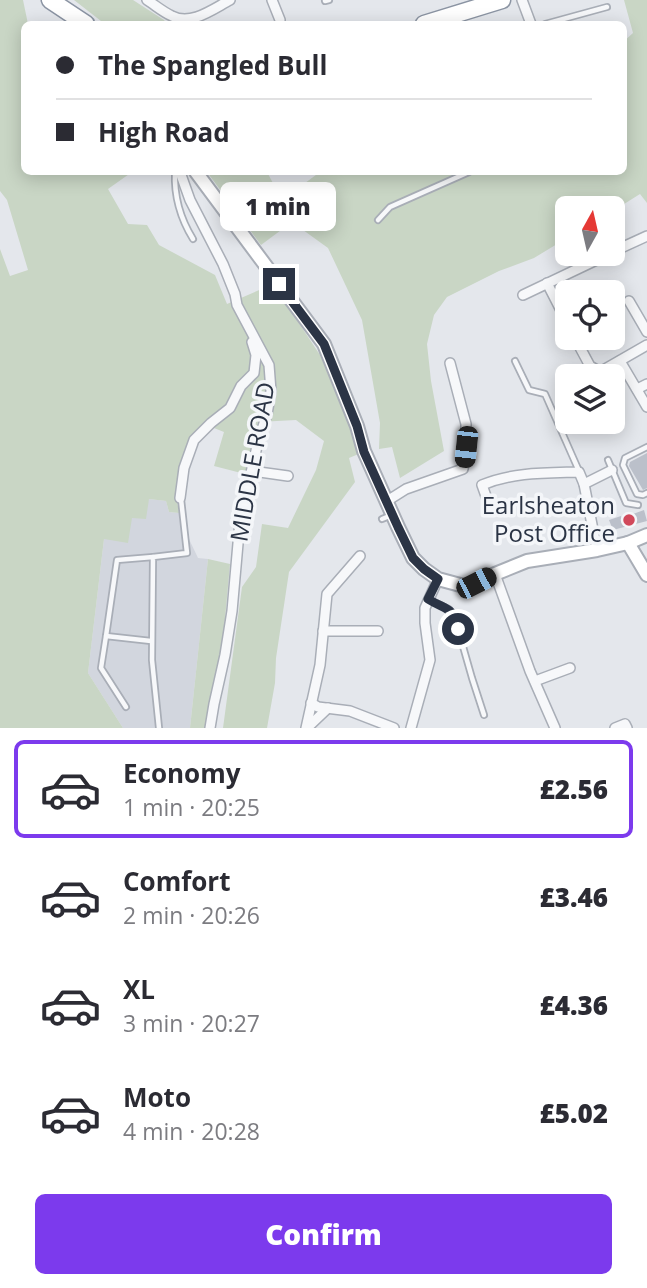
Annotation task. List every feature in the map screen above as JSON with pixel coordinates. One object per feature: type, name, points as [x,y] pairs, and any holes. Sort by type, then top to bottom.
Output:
[{"type":"highway","points":[[50,0],[82,21]]},
{"type":"highway","points":[[434,21],[502,0]]},
{"type":"street","points":[[147,0],[174,17],[192,19],[230,0]]},
{"type":"street","points":[[272,0],[280,20]]},
{"type":"street","points":[[522,0],[530,21]]},
{"type":"street","name":"MIDDLE ROAD","points":[[178,175],[223,264],[237,305],[269,365],[271,391],[240,521],[232,611],[210,728]]},
{"type":"street","points":[[198,175],[324,344],[357,426],[364,452],[387,501],[387,517],[413,558],[424,569],[438,579],[464,586],[527,561],[597,550],[628,543],[647,535]]},
{"type":"street","points":[[625,246],[647,236]]},
{"type":"street","points":[[523,295],[583,266]]},
{"type":"street","points":[[547,283],[555,299]]},
{"type":"street","points":[[629,301],[647,332]]},
{"type":"street","points":[[180,498],[184,468],[194,440],[230,408],[241,386],[254,373],[256,355],[237,305]]},
{"type":"street","points":[[581,350],[590,366],[600,372],[647,345]]},
{"type":"street","points":[[620,361],[647,407]]},
{"type":"street","points":[[387,501],[406,489],[463,469],[466,424],[450,363]]},
{"type":"street","points":[[637,389],[647,384]]},
{"type":"street","points":[[584,484],[612,470]]},
{"type":"street","points":[[252,471],[288,476]]},
{"type":"street","points":[[487,499],[482,485],[497,478],[579,472],[584,484],[597,550]]},
{"type":"street","points":[[628,543],[647,575]]},
{"type":"street","points":[[307,728],[320,666],[327,594],[360,556]]},
{"type":"street","points":[[495,573],[555,728]]},
{"type":"street","points":[[411,728],[430,660],[425,608],[438,579]]},
{"type":"street","points":[[323,631],[378,631]]},
{"type":"street","points":[[535,681],[570,668]]},
{"type":"street","points":[[312,703],[318,707],[350,711],[394,728]]},
{"type":"street","points":[[307,728],[328,708]]},
{"type":"street","points":[[615,728],[625,724],[627,728]]},
{"type":"lane","points":[[556,21],[607,7]]},
{"type":"lane","points":[[177,175],[177,201],[182,220],[193,239]]},
{"type":"lane","points":[[378,220],[390,207],[462,175]]},
{"type":"lane","points":[[514,361],[529,390],[545,394],[579,472]]},
{"type":"lane","points":[[647,447],[625,458],[623,465],[637,494],[647,493]]},
{"type":"lane","points":[[608,460],[625,503],[638,505]]},
{"type":"lane","points":[[126,707],[101,668],[117,560],[187,553],[180,498]]},
{"type":"lane","points":[[153,557],[151,641],[159,728]]},
{"type":"lane","points":[[428,599],[449,609],[454,615],[484,715]]},
{"type":"lane","points":[[106,636],[151,641]]},
{"type":"shaded area","points":[[149,499],[166,501],[169,512],[179,513],[182,538],[188,537],[198,558],[208,559],[190,728],[123,728],[88,673],[104,539],[132,518]]},
{"type":"green space","points":[[0,0],[23,0],[27,21],[21,21],[21,175],[128,175],[108,189],[128,224],[147,225],[159,245],[215,275],[227,304],[273,284],[320,355],[361,453],[349,458],[355,482],[289,572],[267,728],[223,728],[242,587],[256,567],[262,524],[288,528],[316,470],[324,441],[296,420],[258,422],[245,474],[214,466],[224,432],[204,424],[180,469],[176,494],[179,513],[169,512],[166,501],[149,499],[146,519],[132,518],[128,543],[104,539],[88,673],[123,728],[0,728],[0,249],[10,276],[28,270],[7,200],[0,191]]},
{"type":"green space","points":[[74,0],[133,0],[165,21],[101,21]]},
{"type":"green space","points":[[624,0],[647,0],[647,203],[640,194],[625,203],[625,196],[555,196],[555,245],[534,258],[499,271],[447,297],[434,315],[427,344],[444,451],[400,478],[392,447],[379,449],[380,423],[362,320],[328,248],[292,222],[261,245],[209,175],[269,175],[282,200],[316,175],[627,175],[627,38],[633,33]]},
{"type":"green space","points":[[208,559],[230,564],[222,652],[207,728],[190,728]]},
{"type":"building","points":[[647,453],[647,488],[643,490],[629,466],[630,462]]},
{"type":"building","points":[[644,510],[647,521],[613,530],[609,520]]},
{"type":"place","name":"Earlsheaton Post Office","points":[[629,520]]},
{"type":"route","points":[[279,284],[324,344],[357,426],[364,452],[413,558],[438,579],[428,599],[449,609],[458,629]]}]
